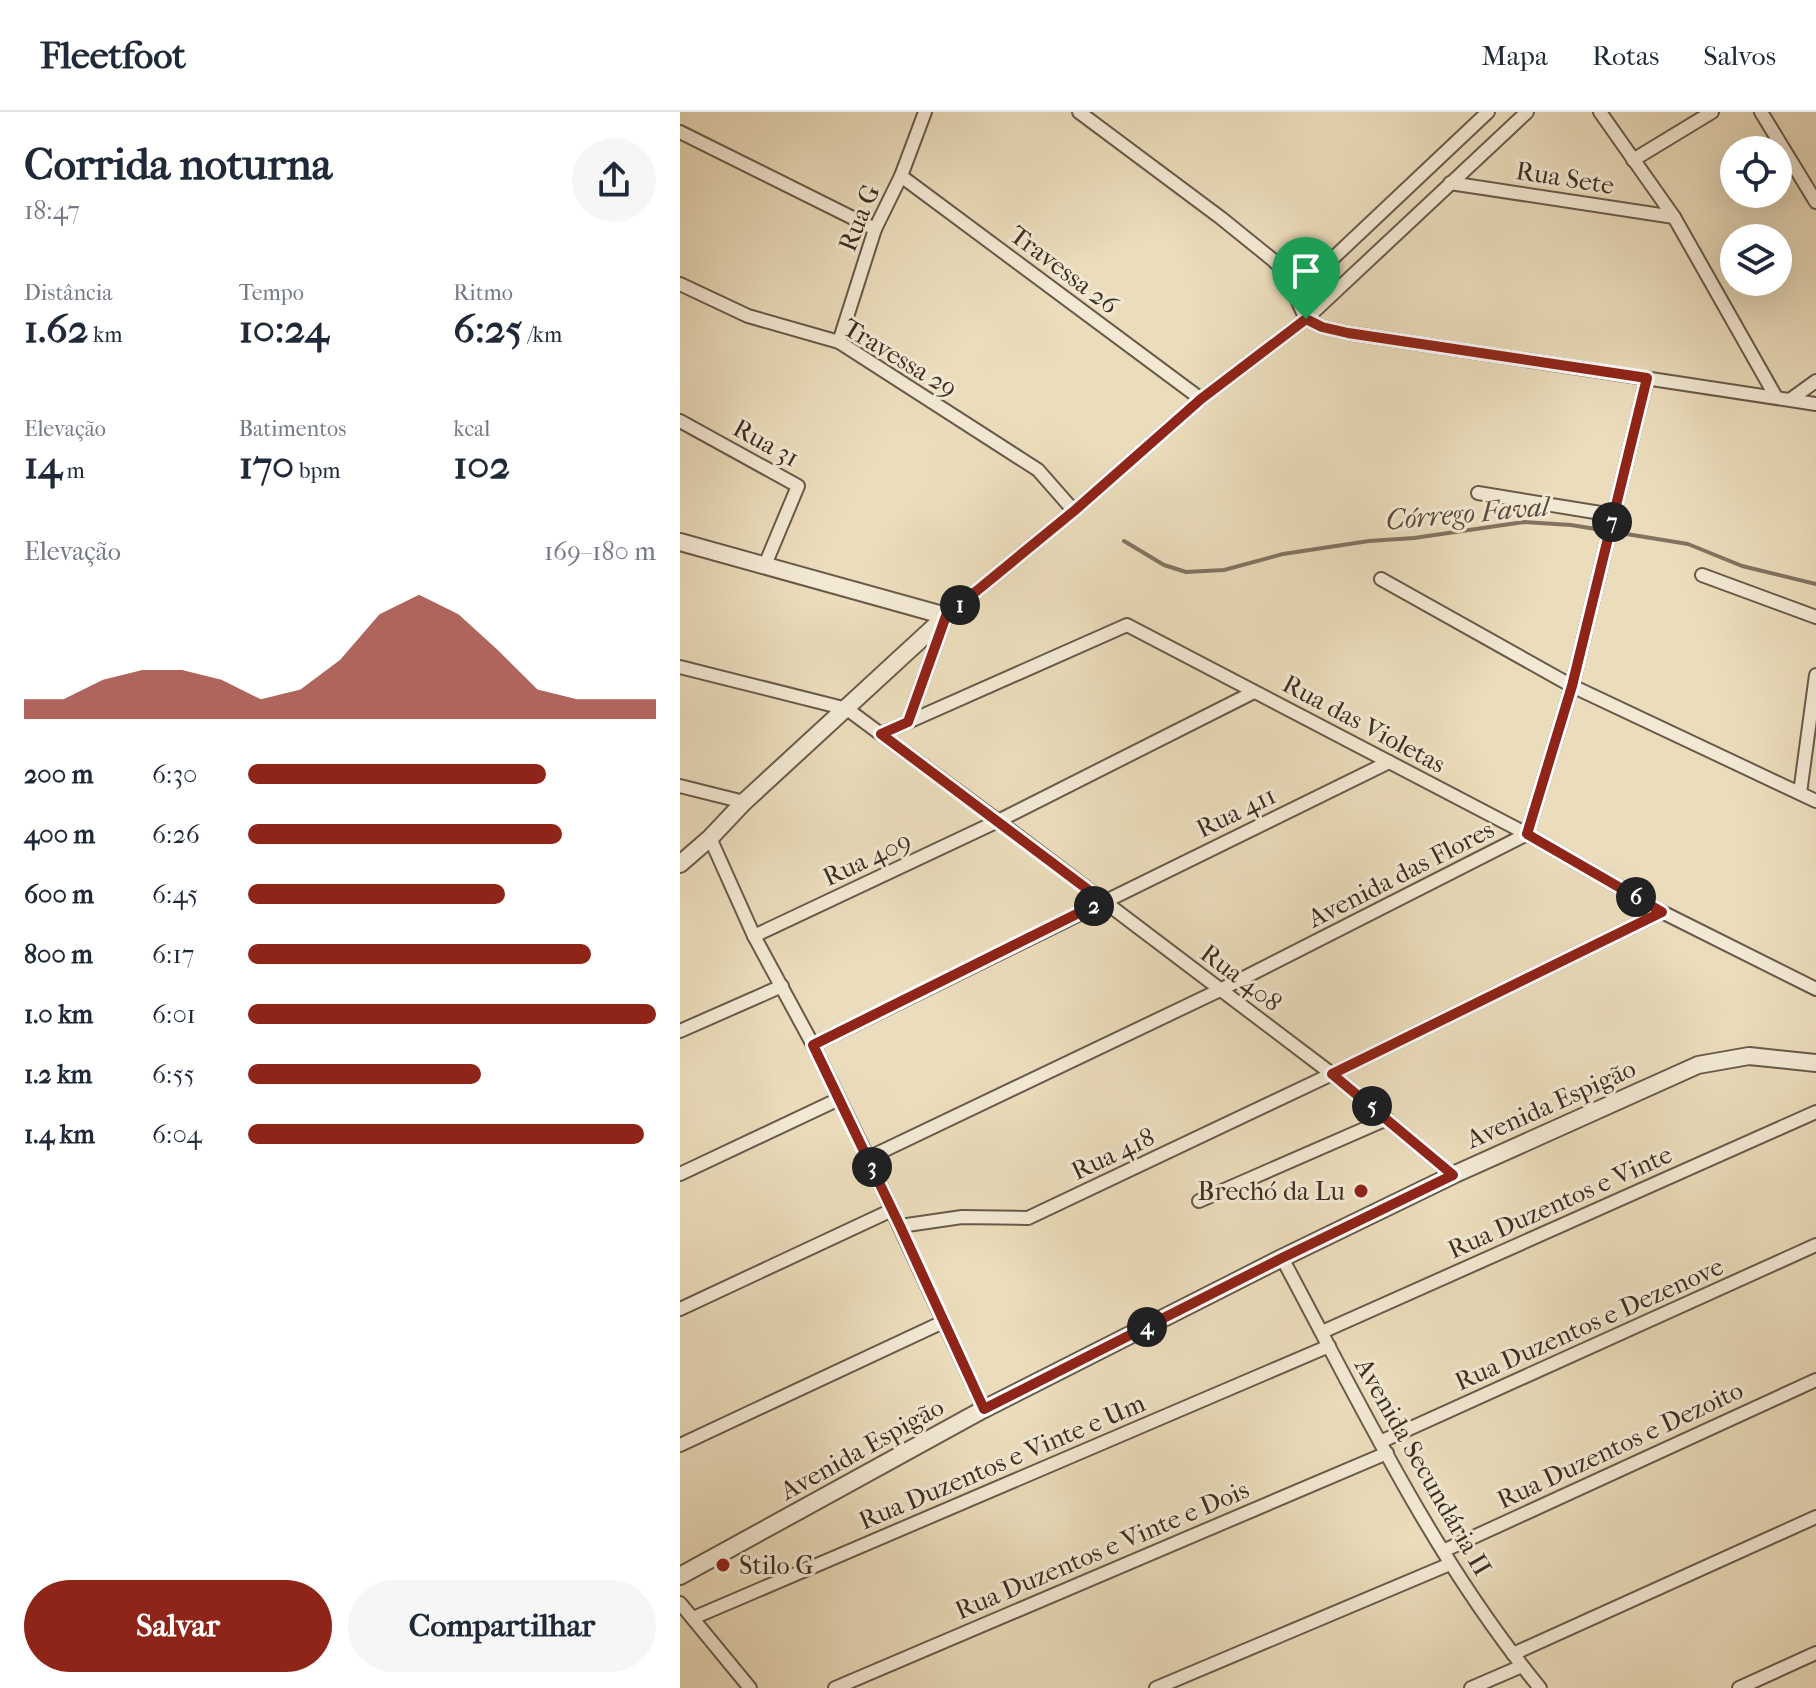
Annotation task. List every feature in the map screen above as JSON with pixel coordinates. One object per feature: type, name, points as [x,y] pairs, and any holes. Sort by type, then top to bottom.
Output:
[{"type":"street","points":[[1079,112],[1273,260],[1283,270],[1306,319],[1322,327],[1816,404]]},
{"type":"street","points":[[1294,295],[1488,112]]},
{"type":"street","points":[[680,864],[946,616],[1074,511],[1201,399],[1306,319],[1527,112]]},
{"type":"street","points":[[1600,112],[1674,217],[1776,397]]},
{"type":"street","points":[[1633,160],[1712,112]]},
{"type":"street","points":[[1761,112],[1814,193]]},
{"type":"street","name":"Rua G","points":[[839,342],[875,229],[901,176],[922,113]]},
{"type":"street","points":[[680,132],[875,229]]},
{"type":"street","name":"Travessa 26","points":[[901,176],[1201,399]]},
{"type":"street","name":"Rua Sete","points":[[1450,183],[1674,217]]},
{"type":"street","name":"Travessa 29","points":[[680,284],[748,316],[839,342],[1038,470],[1074,511]]},
{"type":"street","name":"Avenida das Flores","points":[[868,1158],[1220,990],[1527,834],[1572,686],[1647,378]]},
{"type":"street","points":[[1791,399],[1816,381]]},
{"type":"street","name":"Rua 31","points":[[680,421],[798,486],[765,565]]},
{"type":"street","points":[[1478,493],[1613,515]]},
{"type":"street","points":[[680,542],[946,616]]},
{"type":"street","points":[[1702,575],[1816,617]]},
{"type":"street","points":[[1381,579],[1572,686],[1816,801]]},
{"type":"street","points":[[908,722],[946,616]]},
{"type":"street","name":"Rua das Violetas","points":[[881,734],[1127,625],[1527,834],[1662,912],[1816,989]]},
{"type":"street","points":[[680,667],[847,709]]},
{"type":"street","points":[[1800,793],[1816,675]]},
{"type":"street","points":[[998,821],[1254,692]]},
{"type":"street","name":"Rua 408","points":[[847,709],[1332,1074],[1453,1175]]},
{"type":"street","name":"Rua 411","points":[[813,1045],[1389,762]]},
{"type":"street","points":[[680,786],[744,802]]},
{"type":"street","name":"Rua 409","points":[[754,936],[998,821]]},
{"type":"street","points":[[710,838],[754,936],[813,1045],[868,1158],[984,1409]]},
{"type":"street","name":"Rua 418","points":[[900,1226],[962,1217],[1028,1218],[1332,1074],[1662,912]]},
{"type":"street","points":[[680,1031],[782,986]]},
{"type":"street","name":"Avenida Espigão","points":[[680,1576],[984,1409],[1453,1175],[1698,1065],[1749,1056],[1816,1063]]},
{"type":"street","points":[[680,1174],[839,1099]]},
{"type":"street","name":"Rua Duzentos e Vinte","points":[[1322,1332],[1816,1112]]},
{"type":"street","points":[[1199,1201],[1387,1119]]},
{"type":"street","points":[[680,1309],[892,1210]]},
{"type":"street","name":"Rua Duzentos e Dezenove","points":[[1383,1448],[1816,1245]]},
{"type":"street","name":"Avenida Secundária II","points":[[1282,1258],[1383,1448],[1450,1564],[1540,1688]]},
{"type":"street","points":[[680,1445],[943,1322]]},
{"type":"street","name":"Rua Duzentos e Vinte e Um","points":[[693,1618],[1329,1346]]},
{"type":"street","name":"Rua Duzentos e Dezoito","points":[[1443,1551],[1816,1380]]},
{"type":"street","name":"Rua Duzentos e Vinte e Dois","points":[[835,1688],[1383,1448]]},
{"type":"street","points":[[1513,1654],[1816,1517]]},
{"type":"street","points":[[1156,1688],[1450,1564]]},
{"type":"street","points":[[680,1603],[750,1688]]},
{"type":"street","points":[[1739,1688],[1816,1653]]},
{"type":"street","points":[[1471,1688],[1522,1666]]},
{"type":"waterway","name":"Córrego Faval","points":[[1124,541],[1164,565],[1186,572],[1224,570],[1283,554],[1369,541],[1414,538],[1524,522],[1571,525],[1688,544],[1742,566],[1816,584]]},
{"type":"place","name":"Brechó da Lu","points":[[1361,1191]]},
{"type":"place","name":"Stilo G","points":[[723,1565]]},
{"type":"route","points":[[1306,319],[1322,327],[1348,333],[1647,378],[1572,686],[1527,834],[1662,912],[1332,1074],[1453,1175],[984,1409],[813,1045],[1103,901],[881,734],[908,722],[946,616],[1074,511],[1201,399],[1306,319]]}]
